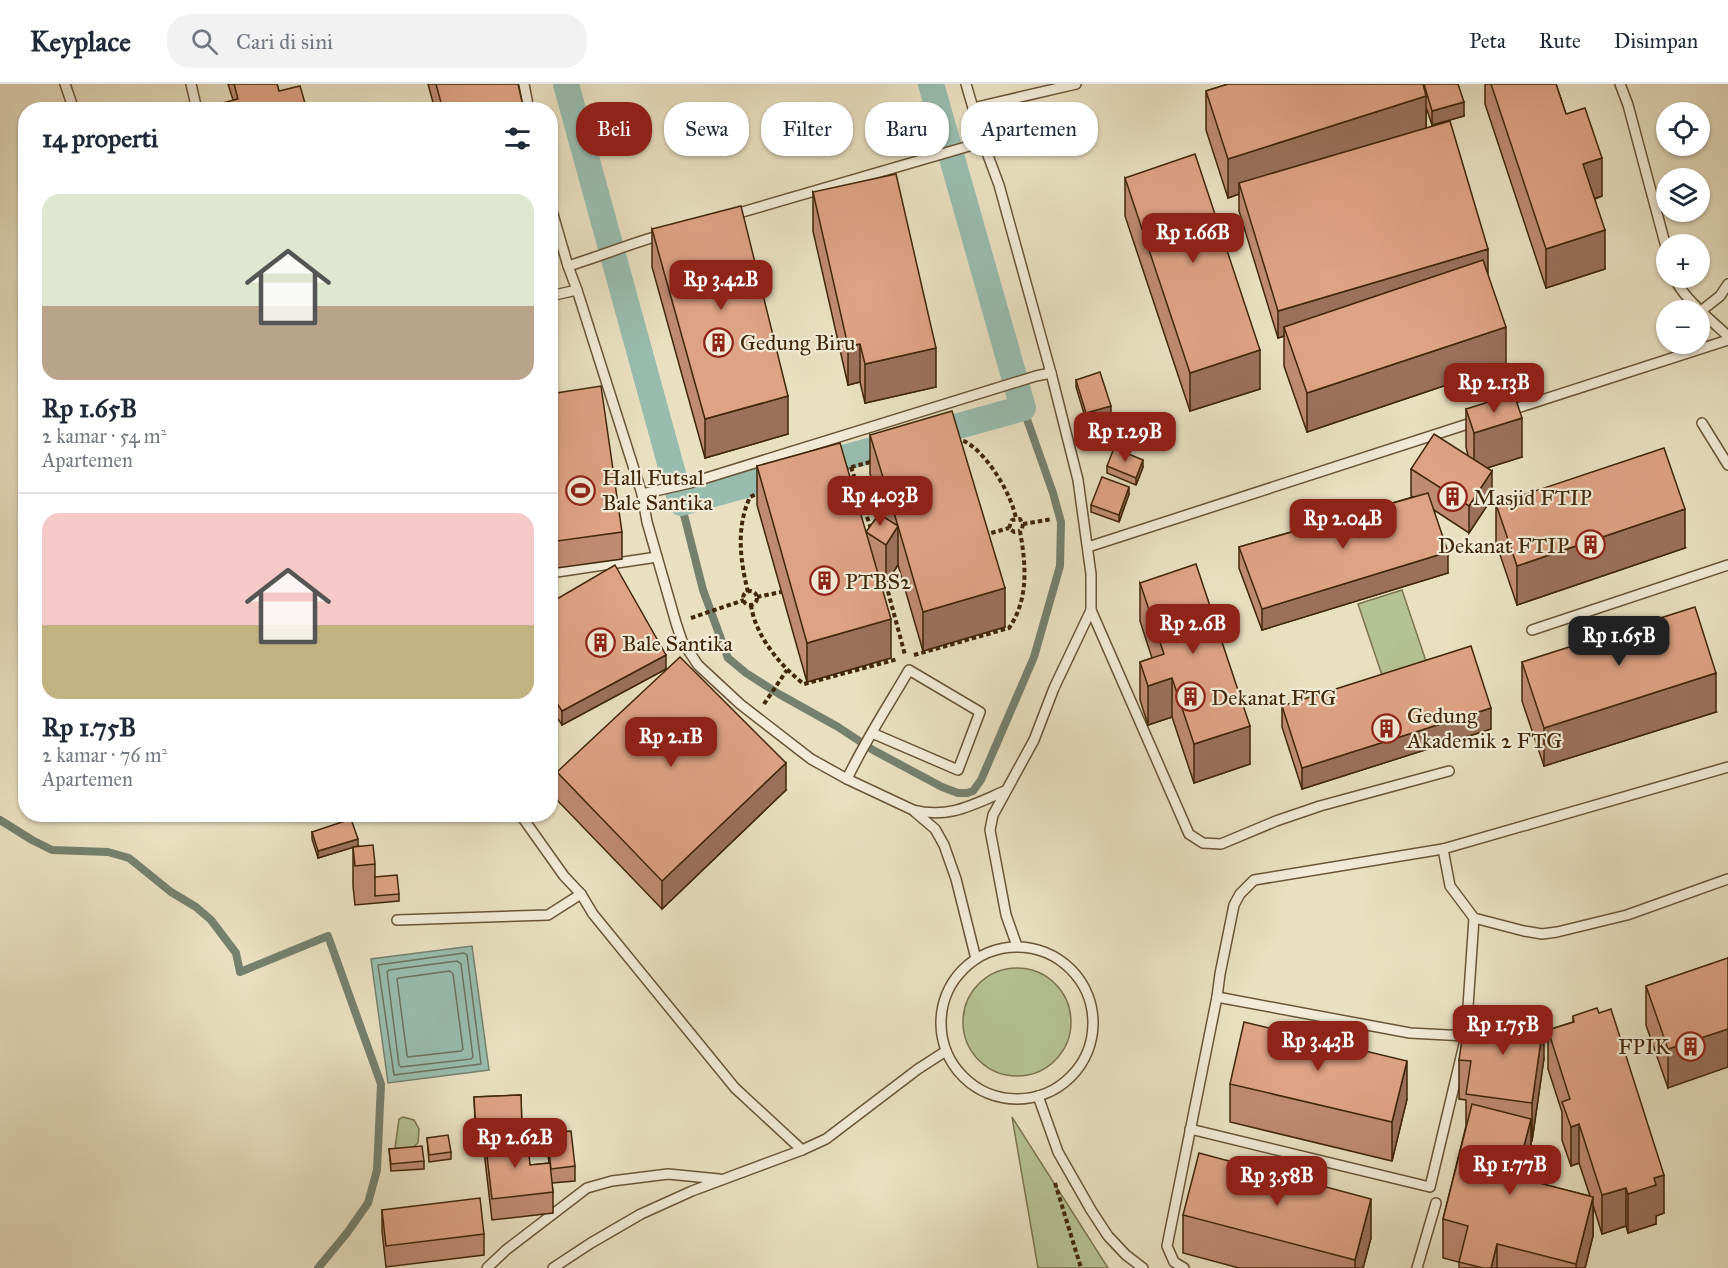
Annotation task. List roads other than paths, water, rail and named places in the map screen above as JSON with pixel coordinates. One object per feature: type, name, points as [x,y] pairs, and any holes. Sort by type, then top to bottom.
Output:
[{"type":"lane","points":[[65,84],[71,102]]},
{"type":"lane","points":[[191,84],[195,102]]},
{"type":"lane","points":[[524,84],[527,102]]},
{"type":"lane","points":[[966,84],[971,102]]},
{"type":"lane","points":[[999,102],[1076,84]]},
{"type":"lane","points":[[1620,84],[1628,105],[1663,234]]},
{"type":"lane","points":[[723,218],[961,149]]},
{"type":"lane","points":[[988,156],[999,185],[1078,480],[1091,574],[1091,610],[1189,834],[1203,843],[1221,844],[1309,810],[1449,771]]},
{"type":"lane","points":[[568,266],[678,230]]},
{"type":"lane","points":[[558,232],[642,494],[676,623],[682,641],[698,665],[755,717],[811,759],[913,810],[925,813],[945,813],[1005,791]]},
{"type":"lane","points":[[1710,304],[1720,296],[1728,284]]},
{"type":"lane","points":[[1681,288],[1691,300]]},
{"type":"lane","points":[[558,294],[578,290]]},
{"type":"lane","points":[[1504,412],[1728,338],[1710,320]]},
{"type":"lane","points":[[642,494],[690,483],[1051,373]]},
{"type":"lane","points":[[1088,547],[1482,419]]},
{"type":"lane","points":[[1702,423],[1728,465]]},
{"type":"lane","points":[[558,572],[657,557]]},
{"type":"lane","points":[[1532,630],[1728,565]]},
{"type":"lane","points":[[1017,946],[1006,915],[996,870],[990,830],[993,815],[1034,740],[1054,688],[1091,610]]},
{"type":"lane","points":[[847,779],[871,734],[909,670],[980,712],[958,770],[871,734]]},
{"type":"lane","points":[[1184,1268],[1174,1262],[1167,1246],[1234,905],[1240,894],[1254,880],[1443,849],[1728,767]]},
{"type":"lane","points":[[913,810],[935,830],[944,845],[956,879],[976,959]]},
{"type":"lane","points":[[526,822],[564,876],[581,894],[593,914],[735,1088],[802,1150]]},
{"type":"lane","points":[[1443,849],[1450,886],[1474,918],[1524,931],[1542,933],[1557,932],[1627,915],[1728,879]]},
{"type":"lane","points":[[397,921],[548,915],[581,894]]},
{"type":"lane","points":[[1190,1129],[1430,1187],[1466,1036],[1474,918]]},
{"type":"lane","points":[[1017,946],[1028,947],[1051,954],[1066,964],[1081,981],[1093,1010],[1094,1028],[1089,1049],[1081,1065],[1073,1076],[1059,1088],[1029,1098],[1011,1099],[994,1096],[964,1078],[954,1065],[946,1051],[942,1035],[943,1003],[948,989],[961,971],[976,959],[989,952],[1017,946]]},
{"type":"lane","points":[[1217,997],[1410,1033],[1466,1036]]},
{"type":"lane","points":[[553,1268],[641,1214],[692,1191],[826,1139],[918,1069],[946,1051]]},
{"type":"lane","points":[[1038,1096],[1058,1152],[1097,1218],[1114,1243],[1143,1268]]},
{"type":"lane","points":[[487,1268],[506,1250],[587,1188],[612,1181],[668,1174],[722,1180]]},
{"type":"lane","points":[[1417,1268],[1436,1203]]},
{"type":"water","points":[[472,946],[489,1070],[388,1083],[371,959]]},
{"type":"waterway","points":[[566,84],[681,503],[1023,408],[931,84]]},
{"type":"waterway","points":[[681,503],[703,590],[728,658],[746,673],[779,694],[838,727],[873,750],[942,787],[958,793],[967,793],[973,791],[981,780],[1034,657],[1060,566],[1061,522],[1023,408]]},
{"type":"waterway","points":[[0,820],[52,850],[108,852],[129,858],[211,920],[236,953],[240,972],[328,936],[381,1084],[377,1170],[368,1203],[318,1268]]},
{"type":"place","name":"Gedung Biru","points":[[719,342]]},
{"type":"place","name":"Hall Futsal Bale Santika","points":[[581,490]]},
{"type":"place","name":"Masjid FTIP","points":[[1452,497]]},
{"type":"place","name":"Dekanat FTIP","points":[[1590,545]]},
{"type":"place","name":"PTBS2","points":[[824,581]]},
{"type":"place","name":"Bale Santika","points":[[601,643]]},
{"type":"place","name":"Dekanat FTG","points":[[1190,697]]},
{"type":"place","name":"Gedung Akademik 2 FTG","points":[[1386,728]]},
{"type":"place","name":"FPIK","points":[[1691,1046]]}]
